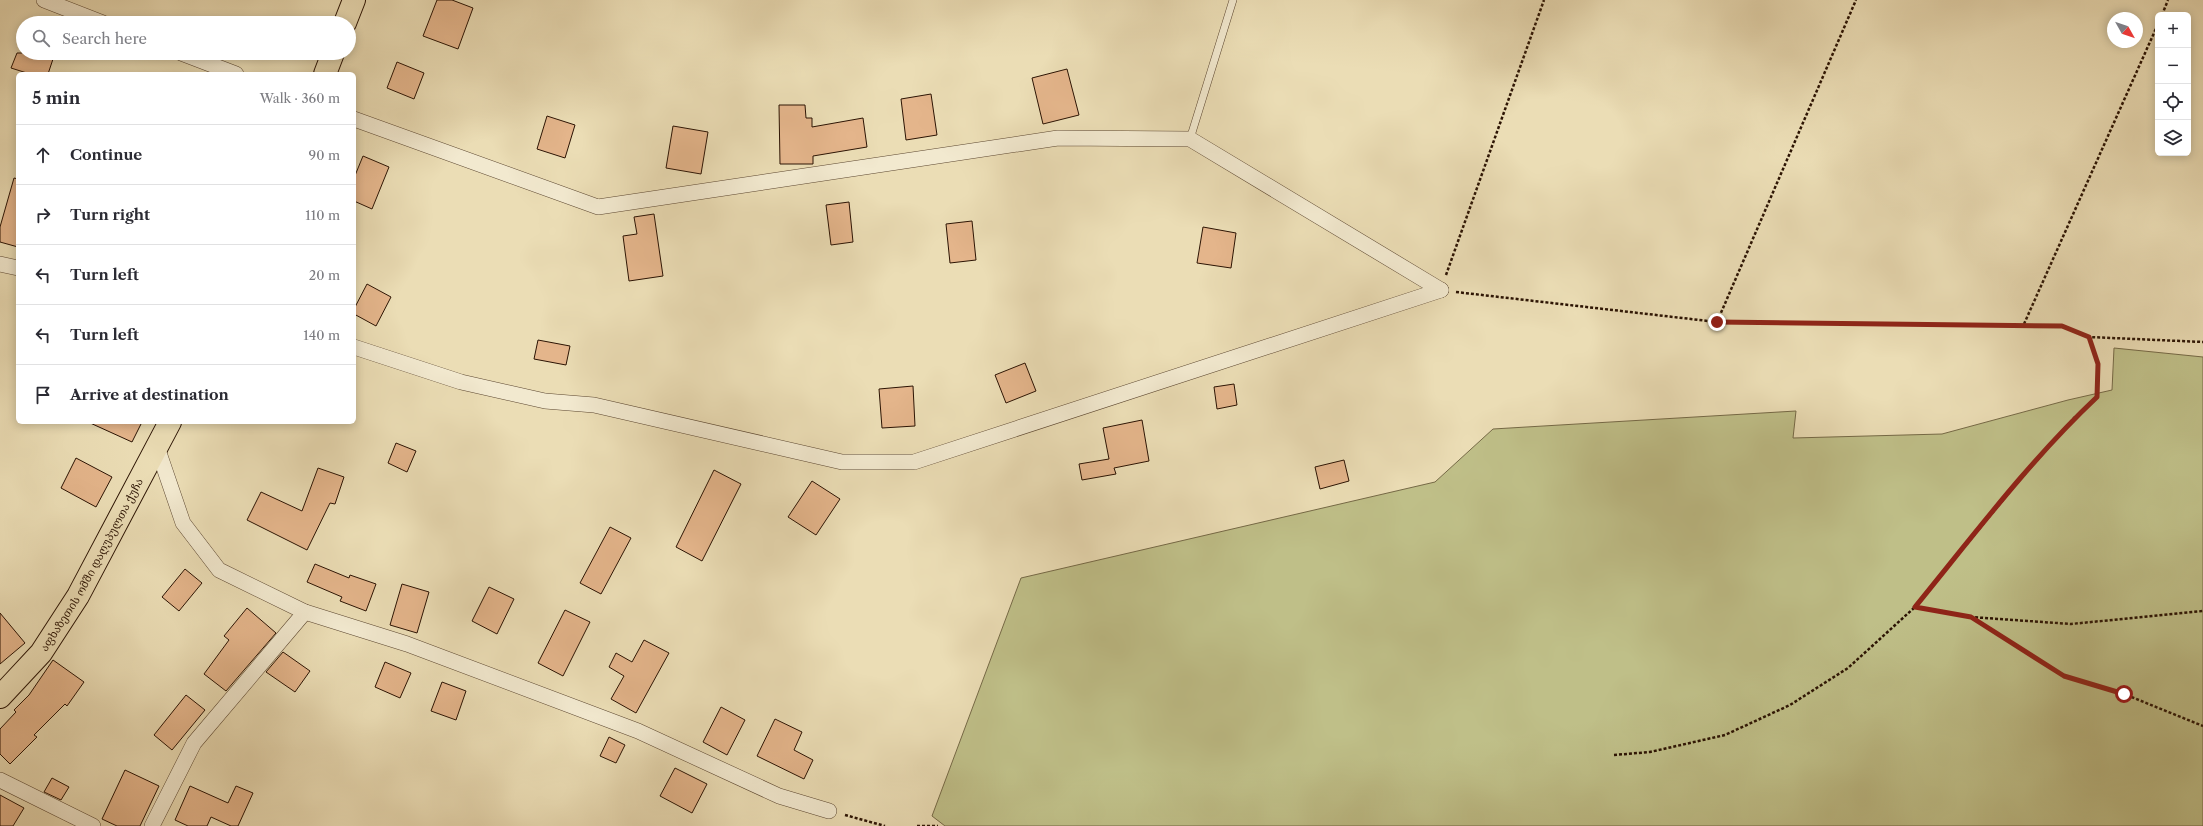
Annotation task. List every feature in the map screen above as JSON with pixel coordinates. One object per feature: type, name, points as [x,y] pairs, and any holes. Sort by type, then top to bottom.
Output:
[{"type":"main road","points":[[348,16],[354,0]]},
{"type":"main road","points":[[326,72],[330,60]]},
{"type":"main road","name":"აფხაზეთის ომში დაღუპულთა ქუჩა","points":[[0,697],[41,653],[78,596],[169,424]]},
{"type":"street","points":[[44,0],[85,16]]},
{"type":"street","points":[[199,60],[231,72]]},
{"type":"street","points":[[356,120],[598,207],[1058,138],[1190,139],[1441,290]]},
{"type":"street","points":[[0,264],[16,268]]},
{"type":"street","points":[[356,348],[461,382],[545,401],[594,405],[842,462],[914,462],[1441,290]]},
{"type":"street","points":[[157,447],[183,522],[219,570],[305,612],[407,644],[638,731],[779,796],[829,811]]},
{"type":"street","points":[[152,826],[194,743],[305,612]]},
{"type":"street","points":[[0,780],[92,826]]},
{"type":"lane","points":[[1190,139],[1233,0]]},
{"type":"path","points":[[1544,0],[1441,290],[1717,322],[2024,324],[2062,326],[2089,337],[2203,342]]},
{"type":"path","points":[[1717,322],[1856,0]]},
{"type":"path","points":[[2163,12],[2168,0]]},
{"type":"path","points":[[2024,324],[2155,31]]},
{"type":"path","points":[[1614,754],[1650,752],[1725,735],[1790,705],[1848,668],[1915,607],[2021,478],[2074,418],[2097,397],[2098,364],[2089,337]]},
{"type":"path","points":[[1915,607],[1971,617],[2071,624],[2203,610]]},
{"type":"path","points":[[1971,617],[2064,676],[2124,694],[2203,726]]},
{"type":"path","points":[[829,811],[886,826]]},
{"type":"path","points":[[917,826],[938,826]]},
{"type":"green space","points":[[2114,348],[2203,357],[2203,826],[945,826],[932,816],[1021,578],[1435,482],[1493,429],[1796,411],[1793,438],[1942,434],[2068,400],[2112,390]]},
{"type":"building","points":[[437,0],[452,0],[473,8],[458,49],[423,36]]},
{"type":"building","points":[[16,56],[16,60],[53,60],[49,72],[24,72],[11,68]]},
{"type":"building","points":[[397,62],[424,73],[414,99],[387,88]]},
{"type":"building","points":[[1067,69],[1079,115],[1043,124],[1032,78]]},
{"type":"building","points":[[931,94],[937,135],[906,140],[901,99]]},
{"type":"building","points":[[779,105],[805,105],[806,118],[812,118],[812,127],[863,118],[867,147],[813,156],[813,164],[780,164]]},
{"type":"building","points":[[547,116],[575,125],[565,158],[537,149]]},
{"type":"building","points":[[673,126],[708,132],[701,174],[666,168]]},
{"type":"building","points":[[363,156],[389,167],[372,209],[356,202],[356,173]]},
{"type":"building","points":[[14,178],[16,178],[16,246],[0,242],[0,227]]},
{"type":"building","points":[[849,202],[853,242],[831,245],[826,205]]},
{"type":"building","points":[[654,214],[663,276],[629,281],[623,236],[637,234],[634,217]]},
{"type":"building","points":[[972,221],[976,260],[950,263],[946,224]]},
{"type":"building","points":[[1203,227],[1236,233],[1231,268],[1197,263]]},
{"type":"building","points":[[367,284],[391,297],[376,326],[356,315],[356,305]]},
{"type":"building","points":[[538,340],[570,346],[566,365],[534,359]]},
{"type":"building","points":[[1025,363],[1036,391],[1006,403],[995,375]]},
{"type":"building","points":[[1234,384],[1237,405],[1217,409],[1214,387]]},
{"type":"building","points":[[913,386],[915,426],[882,428],[879,389]]},
{"type":"building","points":[[1142,420],[1149,461],[1114,468],[1116,474],[1082,480],[1079,464],[1109,459],[1103,428]]},
{"type":"building","points":[[92,424],[141,424],[132,442]]},
{"type":"building","points":[[396,443],[416,451],[407,472],[388,463]]},
{"type":"building","points":[[76,458],[112,477],[96,507],[61,488]]},
{"type":"building","points":[[1344,460],[1349,481],[1320,489],[1315,467]]},
{"type":"building","points":[[318,468],[344,477],[335,504],[330,503],[307,550],[247,520],[261,492],[302,511]]},
{"type":"building","points":[[714,470],[741,484],[702,561],[676,547]]},
{"type":"building","points":[[812,481],[840,499],[816,535],[788,517]]},
{"type":"building","points":[[610,527],[631,538],[601,594],[580,583]]},
{"type":"building","points":[[315,564],[349,578],[350,575],[376,584],[366,611],[340,601],[342,597],[307,582]]},
{"type":"building","points":[[185,569],[202,583],[179,611],[162,597]]},
{"type":"building","points":[[402,584],[429,592],[417,633],[390,625]]},
{"type":"building","points":[[489,587],[514,599],[497,634],[472,621]]},
{"type":"building","points":[[247,608],[276,633],[226,691],[204,674],[229,640],[224,636]]},
{"type":"building","points":[[565,610],[590,622],[563,676],[538,663]]},
{"type":"building","points":[[0,613],[25,643],[0,664]]},
{"type":"building","points":[[644,640],[669,653],[636,713],[611,699],[624,676],[609,667],[616,653],[632,662]]},
{"type":"building","points":[[283,652],[310,671],[295,692],[266,672]]},
{"type":"building","points":[[53,660],[84,682],[67,706],[65,704],[34,735],[37,737],[10,764],[0,754],[0,729],[16,712],[14,710],[29,695]]},
{"type":"building","points":[[385,662],[411,673],[400,698],[375,687]]},
{"type":"building","points":[[442,682],[466,691],[456,720],[431,711]]},
{"type":"building","points":[[186,695],[205,710],[172,750],[154,735]]},
{"type":"building","points":[[721,707],[745,720],[727,755],[703,742]]},
{"type":"building","points":[[775,719],[802,732],[794,750],[813,760],[804,779],[757,756]]},
{"type":"building","points":[[609,737],[625,745],[616,763],[600,756]]},
{"type":"building","points":[[675,768],[707,784],[692,813],[660,796]]},
{"type":"building","points":[[125,770],[159,786],[140,826],[117,826],[102,819]]},
{"type":"building","points":[[52,778],[69,787],[61,800],[44,792]]},
{"type":"building","points":[[190,786],[228,803],[236,786],[253,793],[238,826],[231,826],[211,817],[207,826],[188,826],[175,820]]},
{"type":"building","points":[[0,795],[24,808],[13,826],[0,826]]},
{"type":"route","points":[[1717,322],[2024,324],[2062,326],[2089,337],[2098,364],[2097,397],[2074,418],[2016,484],[1915,607],[1971,617],[2004,636],[2064,676],[2124,694]]}]
